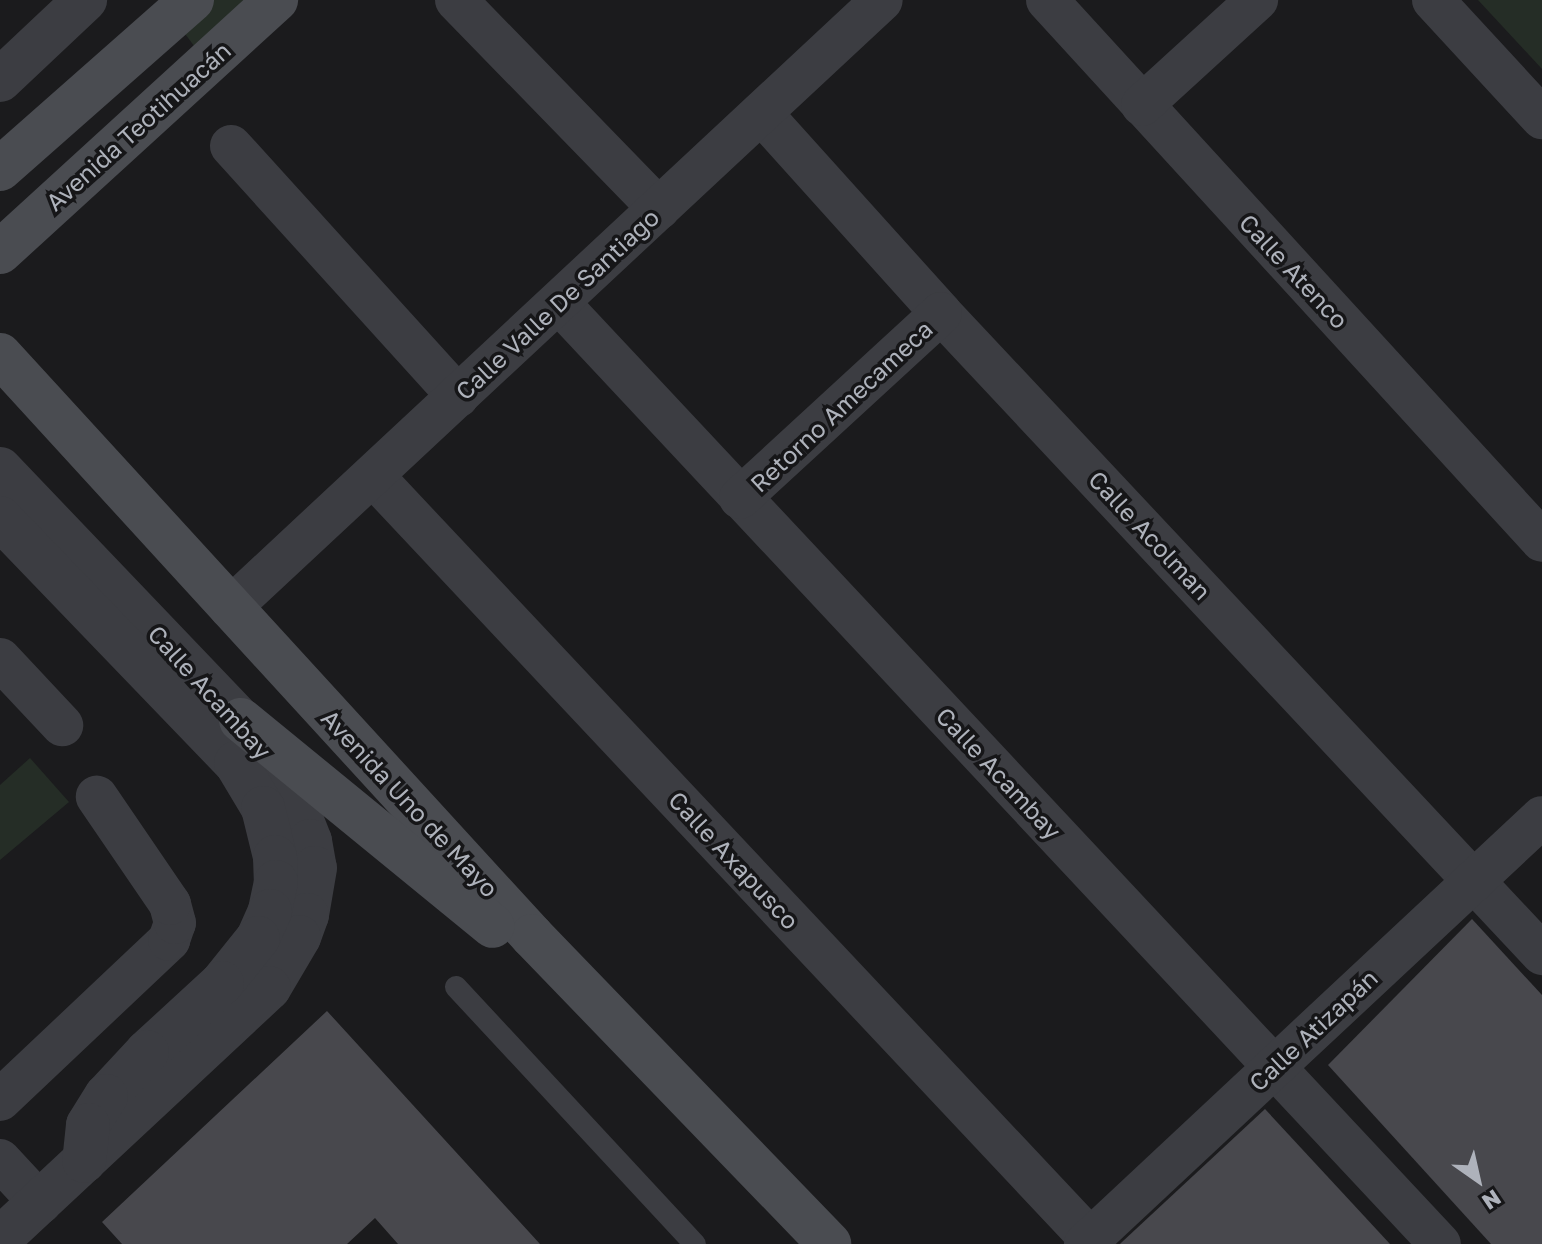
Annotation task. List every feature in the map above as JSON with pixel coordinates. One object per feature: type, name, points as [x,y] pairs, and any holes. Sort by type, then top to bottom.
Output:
[{"type":"main road","name":"Avenida Teotihuacán","points":[[0,252],[276,0]]},
{"type":"main road","points":[[0,169],[178,12],[203,67]]},
{"type":"main road","name":"Avenida Uno de Mayo","points":[[0,355],[16,386],[230,608],[572,978],[829,1244]]},
{"type":"main road","points":[[241,720],[311,773],[472,910],[572,978]]},
{"type":"street","points":[[0,80],[85,0]]},
{"type":"street","points":[[456,0],[659,209]]},
{"type":"street","name":"Calle Atenco","points":[[1047,0],[1542,541]]},
{"type":"street","points":[[1142,105],[1257,0]]},
{"type":"street","points":[[1433,0],[1542,118]]},
{"type":"street","name":"Calle Valle De Santiago","points":[[230,608],[761,113],[861,7]]},
{"type":"street","name":"Calle Acolman","points":[[761,113],[941,313],[1542,954]]},
{"type":"street","points":[[231,146],[458,396]]},
{"type":"street","name":"Calle Acambay","points":[[559,303],[1440,1244]]},
{"type":"street","name":"Retorno Amecameca","points":[[740,498],[941,313]]},
{"type":"street","name":"Calle Acambay","points":[[0,469],[241,720],[276,765],[301,815],[315,868],[307,915],[286,964],[269,988],[0,1239]]},
{"type":"street","name":"Calle Axapusco","points":[[373,476],[1090,1242]]},
{"type":"street","name":"Calle Acambay","points":[[0,518],[236,763],[263,808],[275,857],[276,882],[270,911],[258,938],[222,983],[147,1052],[106,1096],[88,1125],[84,1162]]},
{"type":"street","points":[[0,659],[62,725]]},
{"type":"street","points":[[0,1100],[169,940],[175,923],[170,904],[97,797]]},
{"type":"street","name":"Calle Atizapán","points":[[1090,1242],[1542,817]]},
{"type":"street","points":[[0,1160],[40,1203]]},
{"type":"lane","points":[[456,987],[695,1244]]},
{"type":"shaded area","points":[[199,0],[269,0],[197,50],[180,27]]},
{"type":"shaded area","points":[[1478,0],[1542,0],[1542,69]]},
{"type":"shaded area","points":[[30,758],[69,802],[0,860],[0,785]]},
{"type":"building","points":[[1472,919],[1542,995],[1542,1244],[1491,1244],[1328,1065]]},
{"type":"building","points":[[327,1011],[540,1244],[398,1244],[375,1218],[347,1244],[122,1244],[102,1222]]},
{"type":"building","points":[[1265,1109],[1390,1244],[1120,1244],[1122,1242]]}]
